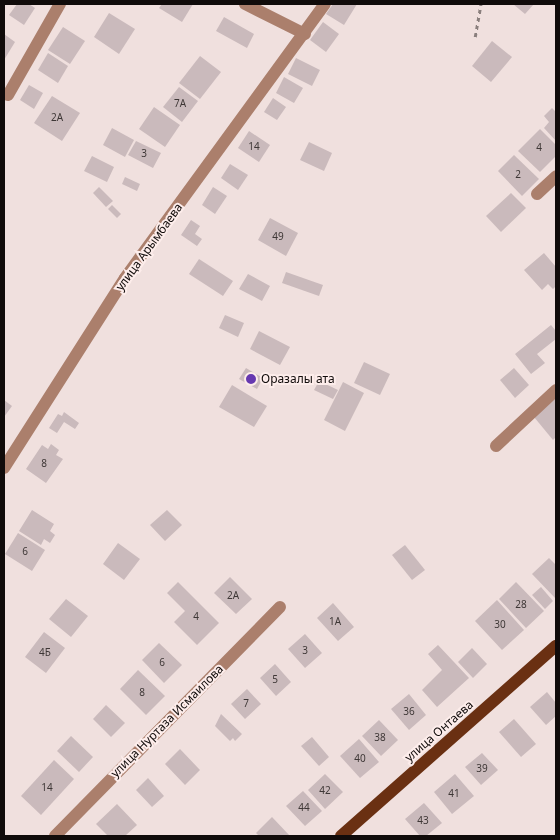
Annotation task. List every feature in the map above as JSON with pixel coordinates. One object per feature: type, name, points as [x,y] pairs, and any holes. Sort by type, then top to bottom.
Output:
[{"type":"main road","name":"улица Онтаева","points":[[340,836],[556,646]]},
{"type":"street","points":[[8,95],[60,4]]},
{"type":"street","points":[[245,4],[305,34]]},
{"type":"street","name":"улица Арымбаева","points":[[4,468],[58,380],[125,278],[305,34],[325,4]]},
{"type":"street","points":[[537,194],[556,176]]},
{"type":"street","points":[[496,446],[556,390]]},
{"type":"street","name":"улица Нуртаза Исмаилова","points":[[55,836],[280,607]]},
{"type":"path","points":[[474,37],[481,4]]},
{"type":"building","points":[[17,4],[29,4],[35,8],[24,25],[9,15]]},
{"type":"building","points":[[162,4],[193,4],[182,22],[159,8]]},
{"type":"building","points":[[333,4],[357,4],[344,25],[326,14]]},
{"type":"building","points":[[513,4],[534,4],[525,14]]},
{"type":"building","points":[[109,13],[135,29],[119,54],[94,37]]},
{"type":"building","points":[[224,17],[254,34],[247,48],[216,31]]},
{"type":"building","points":[[323,22],[339,34],[326,52],[310,40]]},
{"type":"building","points":[[63,27],[85,41],[70,64],[48,50]]},
{"type":"building","points":[[4,34],[15,42],[4,60]]},
{"type":"building","points":[[492,41],[512,57],[491,82],[472,66]]},
{"type":"building","points":[[48,53],[68,66],[58,83],[38,70]]},
{"type":"building","points":[[200,56],[221,72],[200,99],[179,83]]},
{"type":"building","points":[[296,58],[320,70],[312,86],[288,74]]},
{"type":"building","points":[[284,77],[303,88],[294,103],[276,93]]},
{"type":"building","points":[[29,85],[43,93],[34,109],[20,100]]},
{"type":"building","points":[[179,87],[198,101],[182,122],[163,107]]},
{"type":"building","points":[[52,96],[80,113],[62,141],[34,123]]},
{"type":"building","points":[[273,98],[286,107],[277,120],[264,112]]},
{"type":"building","points":[[154,107],[180,125],[165,147],[139,129]]},
{"type":"building","points":[[552,108],[556,112],[556,141],[544,128],[549,122],[544,116]]},
{"type":"building","points":[[112,128],[134,140],[125,157],[103,145]]},
{"type":"building","points":[[540,129],[556,145],[556,156],[540,172],[518,151]]},
{"type":"building","points":[[249,131],[270,145],[259,162],[238,148]]},
{"type":"building","points":[[136,141],[161,153],[153,168],[128,155]]},
{"type":"building","points":[[309,142],[332,153],[324,171],[300,160]]},
{"type":"building","points":[[514,155],[539,179],[522,196],[498,171]]},
{"type":"building","points":[[92,156],[114,167],[107,182],[84,171]]},
{"type":"building","points":[[230,164],[248,175],[238,190],[221,178]]},
{"type":"building","points":[[125,177],[140,184],[137,191],[122,184]]},
{"type":"building","points":[[99,187],[113,201],[106,207],[93,193]]},
{"type":"building","points":[[213,187],[227,196],[215,214],[202,205]]},
{"type":"building","points":[[511,193],[526,208],[501,232],[486,216]]},
{"type":"building","points":[[112,205],[121,214],[117,218],[108,209]]},
{"type":"building","points":[[270,218],[298,233],[286,256],[258,240]]},
{"type":"building","points":[[191,220],[200,226],[195,234],[202,239],[197,246],[181,235]]},
{"type":"building","points":[[544,253],[556,267],[556,286],[553,289],[548,284],[542,290],[524,270]]},
{"type":"building","points":[[199,259],[233,281],[223,296],[189,274]]},
{"type":"building","points":[[286,272],[323,285],[319,296],[282,283]]},
{"type":"building","points":[[248,274],[270,286],[262,301],[239,289]]},
{"type":"building","points":[[225,315],[244,323],[238,337],[219,328]]},
{"type":"building","points":[[551,325],[556,331],[556,339],[537,354],[545,363],[531,374],[515,354]]},
{"type":"building","points":[[259,331],[290,347],[280,365],[250,349]]},
{"type":"building","points":[[364,362],[390,374],[380,395],[354,383]]},
{"type":"building","points":[[246,368],[263,378],[257,389],[239,379]]},
{"type":"building","points":[[514,368],[529,385],[515,398],[500,380]]},
{"type":"building","points":[[319,381],[338,390],[333,399],[314,390]]},
{"type":"building","points":[[343,382],[364,393],[345,431],[324,420]]},
{"type":"building","points":[[232,385],[267,406],[254,427],[219,407]]},
{"type":"building","points":[[556,398],[556,437],[553,440],[534,417]]},
{"type":"building","points":[[4,400],[12,406],[4,417]]},
{"type":"building","points":[[64,412],[79,423],[75,429],[64,422],[57,433],[49,428],[58,414],[62,416]]},
{"type":"building","points":[[51,444],[59,450],[56,455],[63,459],[46,483],[26,469],[42,445],[48,449]]},
{"type":"building","points":[[32,510],[54,524],[50,531],[55,535],[50,543],[44,539],[41,545],[19,531]]},
{"type":"building","points":[[167,510],[182,525],[165,541],[150,525]]},
{"type":"building","points":[[18,533],[45,550],[32,571],[5,554]]},
{"type":"building","points":[[118,543],[140,559],[124,580],[103,564]]},
{"type":"building","points":[[405,545],[425,570],[412,580],[392,555]]},
{"type":"building","points":[[549,558],[556,565],[556,599],[532,574]]},
{"type":"building","points":[[230,577],[252,599],[236,614],[214,593]]},
{"type":"building","points":[[178,582],[219,623],[197,645],[174,622],[185,611],[167,593]]},
{"type":"building","points":[[516,582],[544,611],[526,628],[499,599]]},
{"type":"building","points":[[541,587],[553,601],[545,609],[532,595]]},
{"type":"building","points":[[66,599],[88,616],[71,637],[49,619]]},
{"type":"building","points":[[497,600],[524,630],[502,650],[475,621]]},
{"type":"building","points":[[333,603],[354,627],[338,641],[317,618]]},
{"type":"building","points":[[44,632],[65,648],[46,673],[25,657]]},
{"type":"building","points":[[305,634],[322,653],[305,668],[288,649]]},
{"type":"building","points":[[159,643],[182,665],[164,683],[142,660]]},
{"type":"building","points":[[438,645],[469,678],[437,707],[422,690],[442,670],[428,654]]},
{"type":"building","points":[[472,648],[487,664],[473,678],[458,662]]},
{"type":"building","points":[[275,664],[291,682],[276,696],[260,678]]},
{"type":"building","points":[[138,670],[165,696],[146,715],[120,689]]},
{"type":"building","points":[[247,689],[261,704],[245,719],[231,704]]},
{"type":"building","points":[[547,692],[556,703],[556,716],[546,725],[530,707]]},
{"type":"building","points":[[409,694],[426,715],[409,730],[391,709]]},
{"type":"building","points":[[106,705],[125,723],[111,737],[93,719]]},
{"type":"building","points":[[221,714],[242,734],[235,741],[233,738],[230,741],[215,726]]},
{"type":"building","points":[[514,719],[536,744],[521,757],[499,732]]},
{"type":"building","points":[[379,720],[398,740],[381,756],[362,736]]},
{"type":"building","points":[[71,736],[93,757],[79,772],[57,751]]},
{"type":"building","points":[[312,737],[329,757],[319,766],[301,746]]},
{"type":"building","points":[[359,739],[379,762],[360,778],[340,756]]},
{"type":"building","points":[[180,749],[200,770],[185,785],[165,764]]},
{"type":"building","points":[[482,753],[498,770],[481,785],[465,767]]},
{"type":"building","points":[[54,760],[74,779],[41,815],[21,796]]},
{"type":"building","points":[[325,774],[343,792],[325,809],[308,790]]},
{"type":"building","points":[[455,774],[474,796],[452,814],[434,792]]},
{"type":"building","points":[[148,778],[164,796],[152,807],[136,790]]},
{"type":"building","points":[[303,791],[322,811],[305,826],[286,806]]},
{"type":"building","points":[[424,803],[442,823],[426,836],[420,836],[405,819]]},
{"type":"building","points":[[117,804],[137,825],[125,836],[108,836],[96,824]]},
{"type":"building","points":[[272,817],[290,836],[259,836],[256,833]]},
{"type":"place","name":"Оразалы ата","points":[[251,379]]}]
